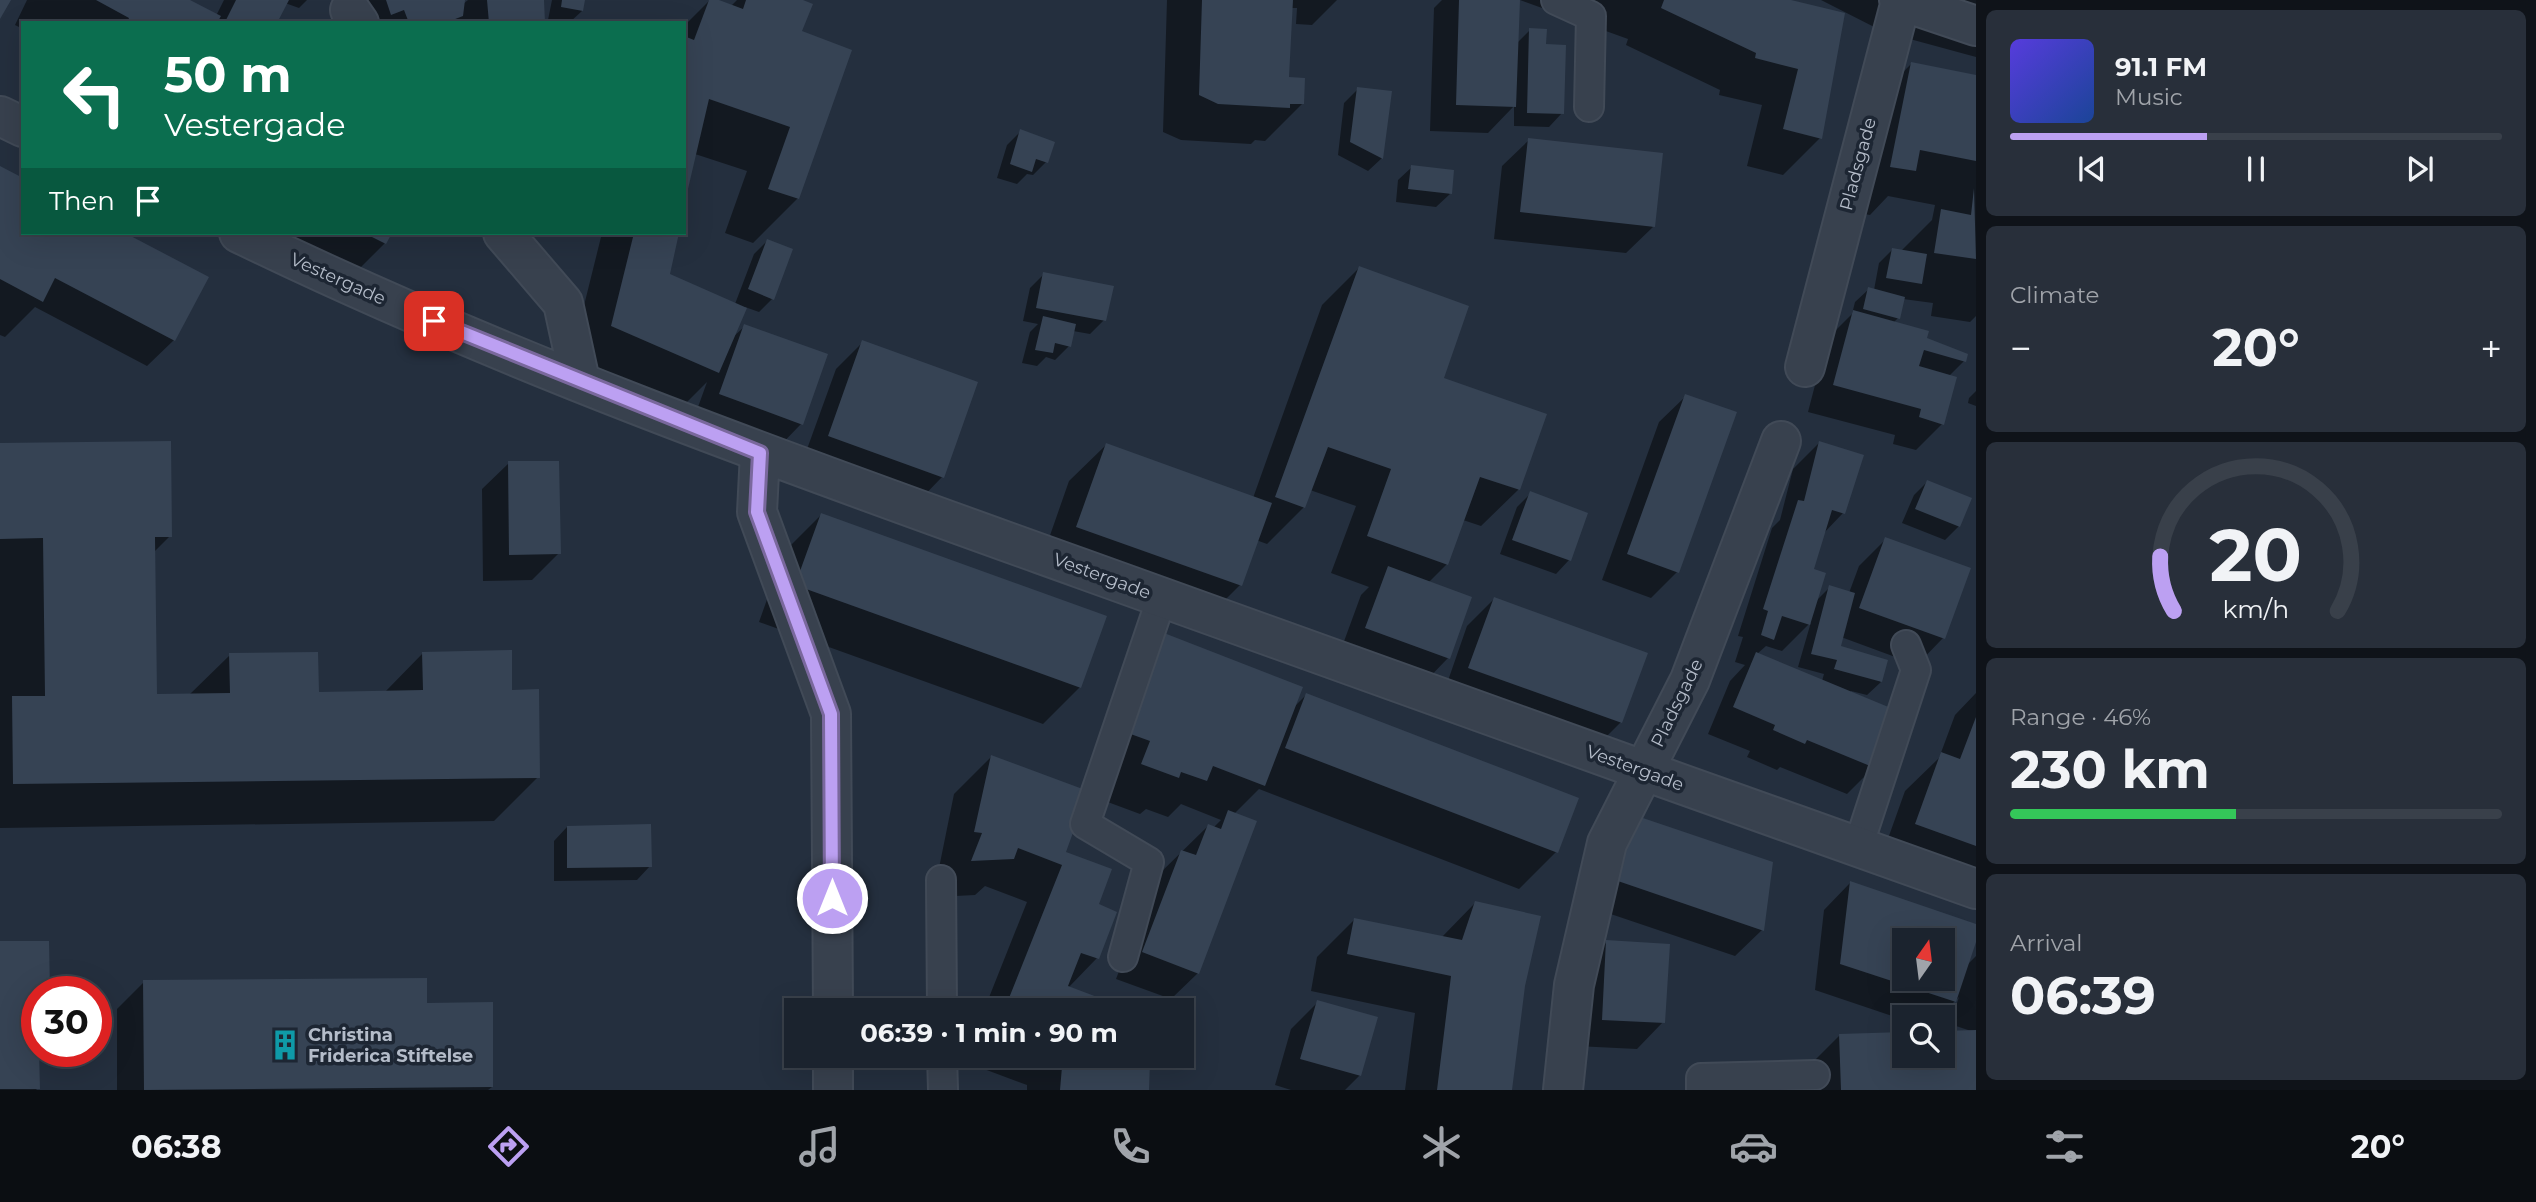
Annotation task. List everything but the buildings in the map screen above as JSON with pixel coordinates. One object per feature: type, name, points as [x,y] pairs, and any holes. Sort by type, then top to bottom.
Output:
[{"type":"street","points":[[1900,0],[1976,26]]},
{"type":"street","name":"Pladsgade","points":[[1805,368],[1900,0]]},
{"type":"street","points":[[0,116],[21,126]]},
{"type":"street","name":"Vestergade","points":[[243,235],[337,280],[760,453],[1643,772],[1976,889]]},
{"type":"street","points":[[505,235],[563,303],[580,381]]},
{"type":"street","name":"Pladsgade","points":[[1563,1090],[1574,985],[1607,844],[1690,680],[1781,441]]},
{"type":"street","points":[[760,453],[757,512],[831,714],[833,998]]},
{"type":"street","points":[[833,1068],[833,1090]]},
{"type":"lane","points":[[1556,0],[1591,16],[1589,107]]},
{"type":"lane","points":[[1123,957],[1149,863],[1085,824],[1162,597]]},
{"type":"lane","points":[[1858,847],[1916,670],[1906,645]]},
{"type":"lane","points":[[941,880],[942,998]]},
{"type":"lane","points":[[942,1068],[943,1090]]},
{"type":"lane","points":[[1700,1090],[1701,1078],[1815,1075]]},
{"type":"place","name":"Christina Friderica Stiftelse","points":[[285,1045]]},
{"type":"route","points":[[434,321],[760,453],[757,512],[831,714],[832,898]]}]
